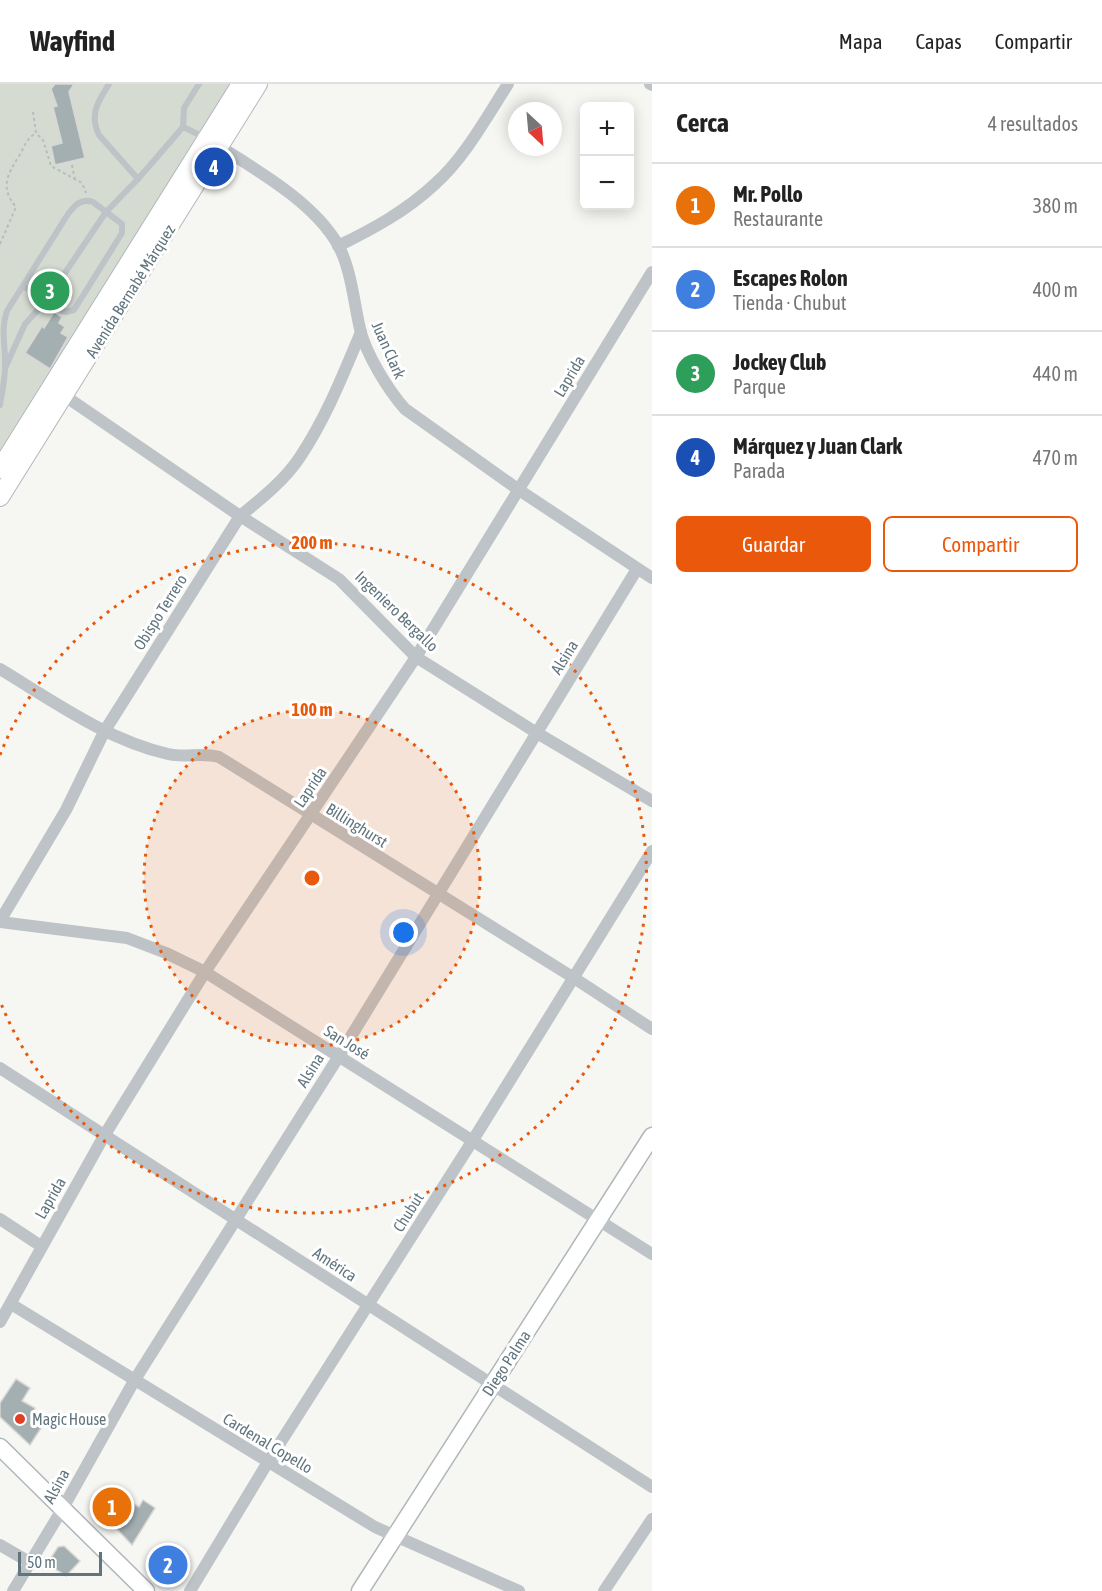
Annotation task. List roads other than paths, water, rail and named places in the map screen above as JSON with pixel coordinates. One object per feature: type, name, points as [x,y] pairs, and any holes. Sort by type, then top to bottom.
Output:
[{"type":"main road","name":"Avenida Bernabé Márquez","points":[[0,497],[65,396],[213,143],[241,84]]},
{"type":"main road","name":"Avenida Bernabé Márquez","points":[[0,470],[213,143],[258,84]]},
{"type":"main road","name":"Diego Palma","points":[[360,1591],[652,1136]]},
{"type":"main road","points":[[0,1447],[146,1591]]},
{"type":"street","points":[[338,246],[377,227],[412,204],[437,183],[468,146],[508,84]]},
{"type":"street","name":"Juan Clark","points":[[213,143],[261,173],[302,203],[322,223],[338,246],[361,332],[390,393],[405,409],[519,490],[652,578]]},
{"type":"street","name":"Laprida","points":[[0,1322],[104,1136],[205,972],[416,657],[652,272]]},
{"type":"street","name":"Obispo Terrero","points":[[0,921],[66,810],[104,732],[240,516],[269,491],[299,459],[336,393],[361,332]]},
{"type":"street","name":"Ingeniero Bergallo","points":[[65,396],[240,516],[339,579],[416,657],[537,733],[652,801]]},
{"type":"street","name":"Alsina","points":[[13,1591],[63,1508],[134,1381],[339,1056],[638,569]]},
{"type":"street","name":"Billinghurst","points":[[0,669],[104,732],[168,754],[181,756],[210,754],[219,757],[652,1029]]},
{"type":"street","name":"Chubut","points":[[190,1591],[268,1462],[473,1140],[652,851]]},
{"type":"street","name":"San José","points":[[0,921],[127,938],[166,953],[205,972],[652,1254]]},
{"type":"street","name":"América","points":[[0,1068],[652,1487]]},
{"type":"street","points":[[0,1219],[41,1246]]},
{"type":"street","name":"Cardenal Copello","points":[[11,1304],[134,1381],[394,1536],[519,1591]]},
{"type":"street","points":[[604,1591],[652,1519]]},
{"type":"street","points":[[0,1545],[31,1563]]},
{"type":"lane","points":[[109,84],[95,105],[96,128],[99,135],[138,179]]},
{"type":"lane","points":[[6,366],[25,324],[46,301],[106,212],[138,179],[183,126],[184,108],[199,84]]},
{"type":"lane","points":[[183,126],[213,143]]},
{"type":"lane","points":[[0,405],[6,366],[2,329],[4,319],[22,286],[68,214],[75,205],[87,201],[122,224],[122,233],[74,310],[66,312],[22,286]]},
{"type":"place","name":"Márquez y Juan Clark","points":[[214,167]]},
{"type":"place","name":"Jockey Club","points":[[50,291]]},
{"type":"place","name":"Magic House","points":[[20,1419]]},
{"type":"place","name":"Mr. Pollo","points":[[112,1507]]},
{"type":"place","name":"Escapes Rolon","points":[[168,1565]]}]
